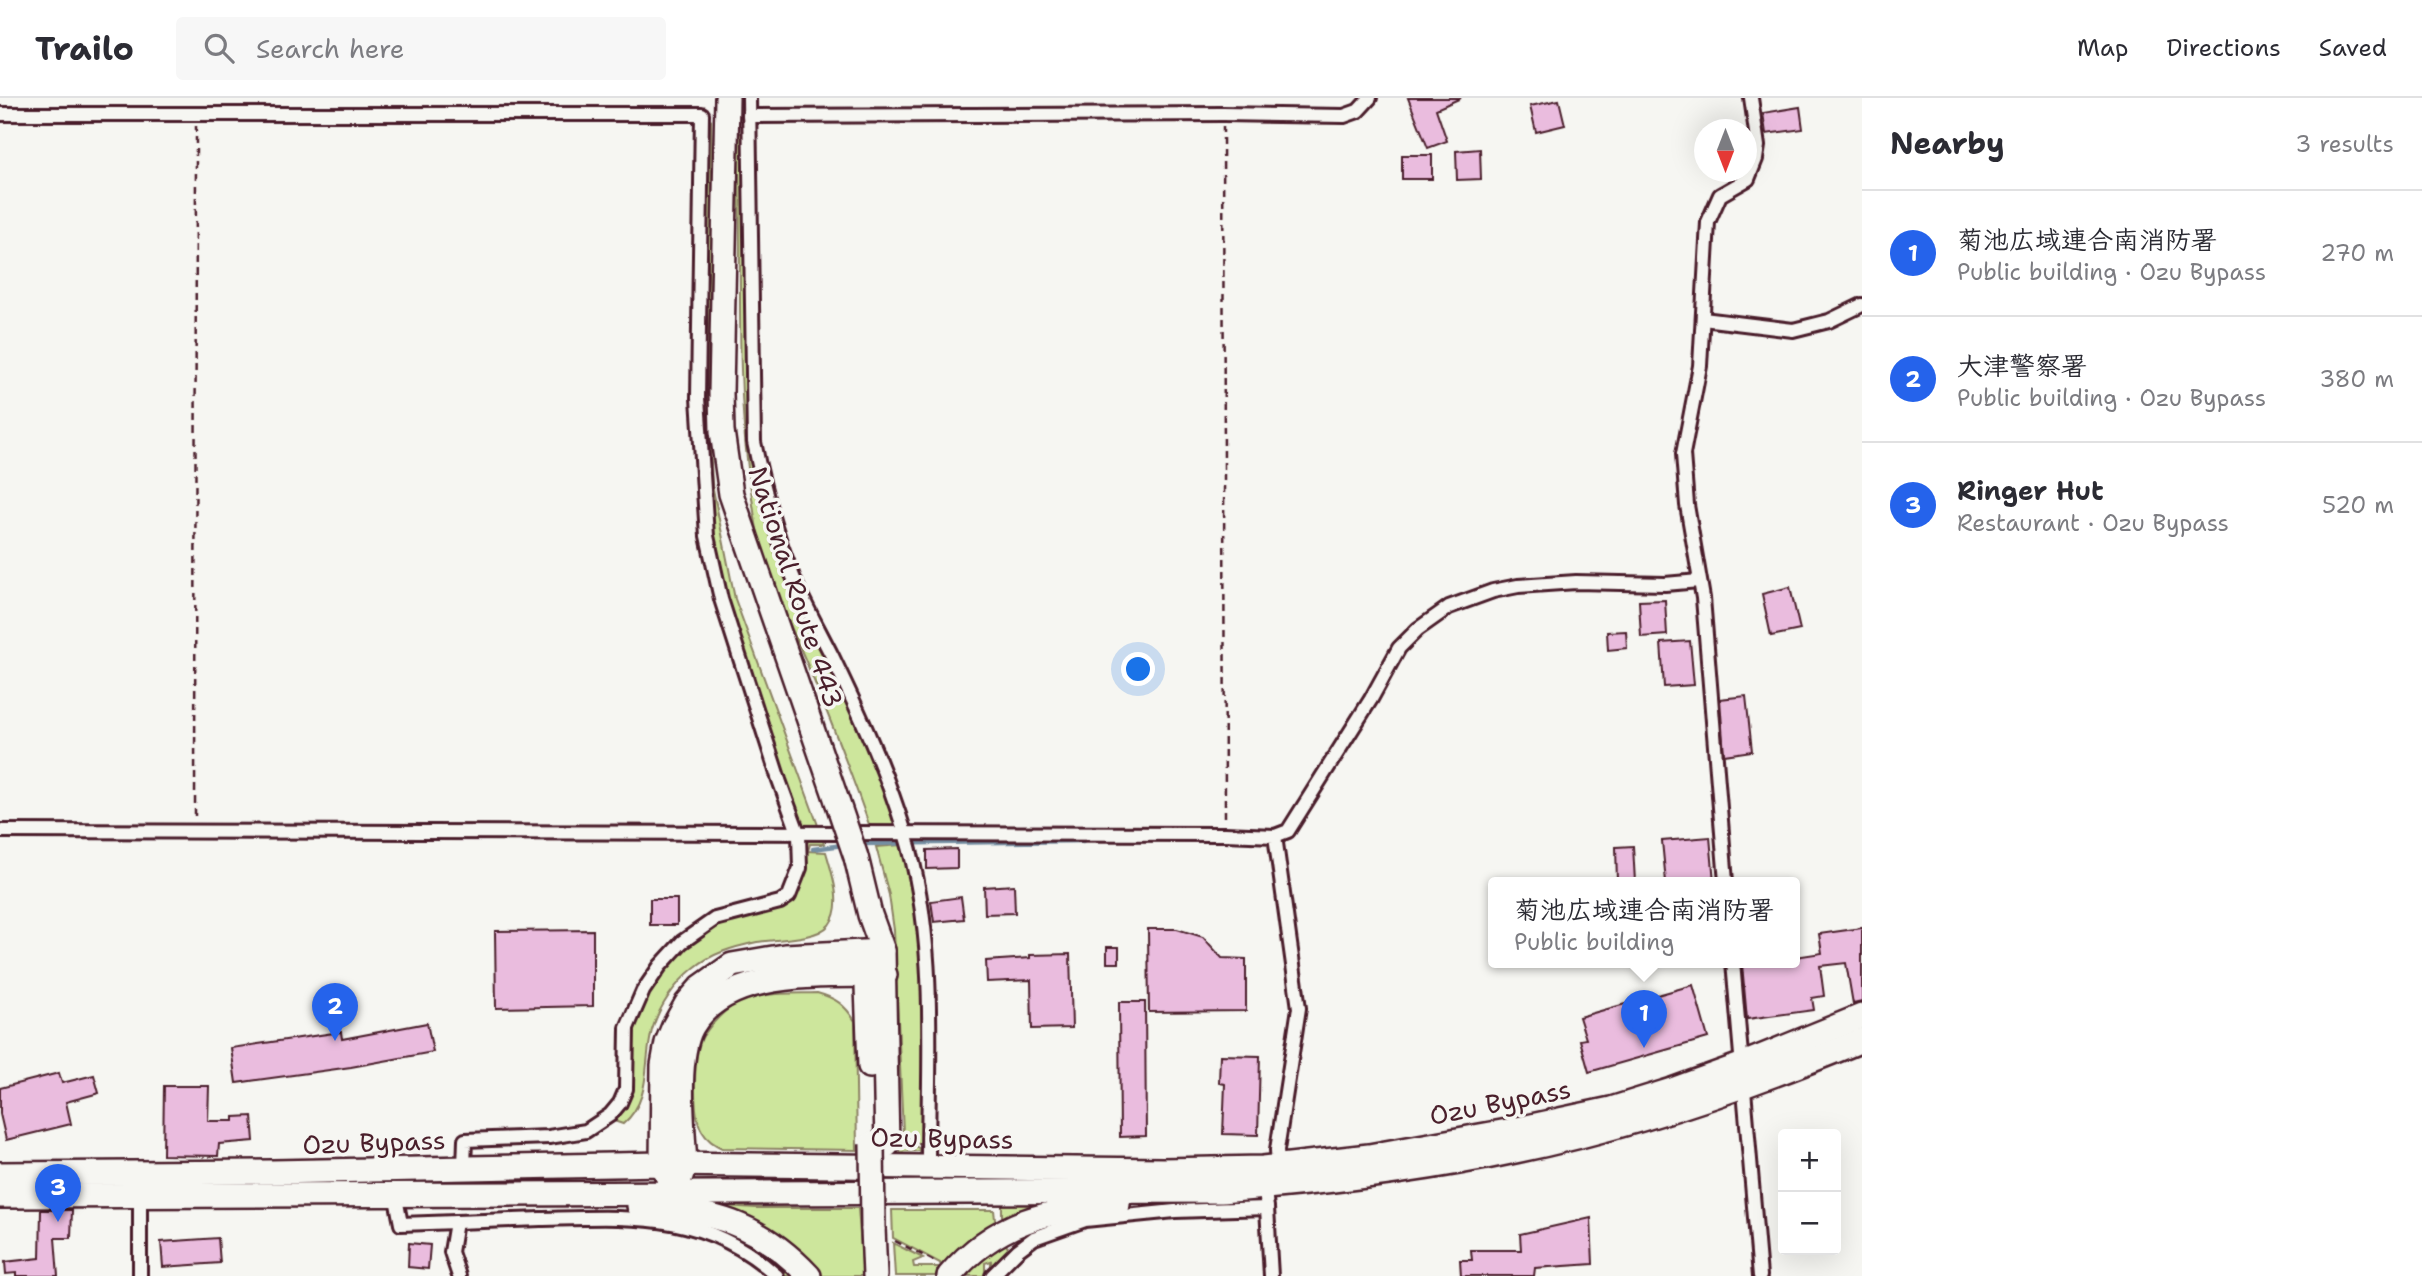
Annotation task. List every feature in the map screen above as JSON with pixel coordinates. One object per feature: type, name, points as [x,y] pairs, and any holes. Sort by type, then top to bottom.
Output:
[{"type":"highway","name":"National Route 443","points":[[727,98],[722,431],[732,494],[856,857],[870,915],[876,975],[880,1145],[886,1232]]},
{"type":"highway","points":[[674,1164],[663,1065],[667,1043],[674,1026],[687,1003],[701,987],[732,965],[785,956],[874,951]]},
{"type":"highway","points":[[674,1192],[684,1055],[692,1027],[714,1002],[736,989],[784,978],[876,975]]},
{"type":"highway","name":"Ozu Bypass","points":[[0,1174],[140,1185],[395,1194],[1221,1191],[1268,1182],[1367,1177],[1516,1151],[1678,1108],[1862,1016]]},
{"type":"highway","name":"Ozu Bypass","points":[[1742,1075],[1797,1067],[1862,1040]]},
{"type":"highway","name":"Ozu Bypass","points":[[0,1196],[388,1170],[674,1164],[928,1165],[1163,1170],[1268,1182]]},
{"type":"highway","points":[[943,1269],[1016,1223],[1055,1211],[1190,1202],[1221,1191]]},
{"type":"highway","points":[[466,1193],[492,1204],[599,1204],[668,1208],[720,1218],[758,1233],[790,1256],[809,1276]]},
{"type":"highway","points":[[875,1276],[886,1232]]},
{"type":"highway","points":[[886,1232],[890,1276]]},
{"type":"street","points":[[749,98],[754,442],[764,493],[797,585],[870,736],[905,834],[925,923],[929,972],[928,1165]]},
{"type":"street","points":[[749,116],[1343,116],[1358,111],[1370,98]]},
{"type":"street","points":[[1726,877],[1703,598],[1687,505],[1683,454],[1700,366],[1708,222],[1720,195],[1748,179],[1756,159],[1758,146],[1751,98]]},
{"type":"street","points":[[0,114],[702,114],[698,398],[707,536],[721,599],[799,835],[800,867],[789,896],[780,902],[715,919],[681,942],[652,976],[627,1028],[626,1088],[620,1103],[610,1115],[586,1131],[549,1137],[465,1140],[464,1167]]},
{"type":"street","points":[[1703,318],[1793,331],[1829,321],[1862,306]]},
{"type":"street","points":[[0,831],[195,834],[1275,836],[1288,831],[1294,823],[1371,699],[1399,648],[1418,629],[1449,607],[1518,586],[1576,582],[1665,584],[1699,581]]},
{"type":"street","points":[[1271,1276],[1268,1182],[1277,1150],[1299,1008],[1275,836]]},
{"type":"street","points":[[1733,968],[1760,1276]]},
{"type":"street","points":[[992,1276],[1034,1238],[1085,1220],[1175,1211],[1268,1182]]},
{"type":"street","points":[[140,1185],[140,1276]]},
{"type":"street","points":[[395,1194],[401,1224],[615,1217],[651,1218],[680,1224],[731,1242],[777,1276]]},
{"type":"street","points":[[456,1222],[452,1252],[459,1276]]},
{"type":"path","points":[[195,834],[196,114]]},
{"type":"path","points":[[1223,114],[1225,834]]},
{"type":"path","points":[[886,1232],[943,1269]]},
{"type":"green space","points":[[711,120],[712,243],[707,386],[712,484],[735,599],[819,828],[805,829],[799,822],[718,566],[704,438],[708,121]]},
{"type":"green space","points":[[742,132],[749,425],[814,630],[878,768],[895,822],[891,828],[871,830],[826,710],[777,594],[759,537],[744,428],[740,347],[738,144],[739,134]]},
{"type":"green space","points":[[822,837],[824,844],[810,844],[808,851],[826,852],[836,899],[836,909],[829,925],[815,934],[757,942],[724,951],[708,958],[687,974],[668,996],[655,1021],[649,1043],[643,1092],[638,1104],[623,1124],[614,1121],[632,1030],[650,987],[684,946],[716,925],[733,918],[777,909],[807,839]]},
{"type":"green space","points":[[902,845],[906,854],[920,938],[923,971],[923,1143],[918,1143],[903,1133],[894,930],[889,895],[876,847]]},
{"type":"green space","points":[[817,993],[839,1003],[855,1021],[857,1150],[722,1148],[713,1143],[702,1131],[695,1098],[697,1056],[703,1036],[723,1013],[745,999],[776,994]]},
{"type":"green space","points":[[898,1136],[920,1149],[891,1152]]},
{"type":"green space","points":[[824,1177],[1132,1180],[896,1182]]},
{"type":"green space","points":[[1074,1201],[1002,1221],[1002,1205],[980,1203]]},
{"type":"green space","points":[[678,1203],[756,1208],[858,1208],[863,1276],[818,1276]]},
{"type":"green space","points":[[892,1210],[994,1210],[996,1229],[942,1276],[895,1276],[893,1243],[923,1258],[913,1262],[914,1267],[941,1267],[940,1263],[893,1238]]},
{"type":"green space","points":[[676,1213],[738,1230],[802,1276],[784,1276],[748,1246]]},
{"type":"green space","points":[[1024,1238],[991,1269],[991,1261],[985,1263],[985,1276],[962,1276],[1004,1241],[1008,1248]]},
{"type":"building","points":[[1408,98],[1461,98],[1436,109],[1447,141],[1428,148]]},
{"type":"building","points":[[1559,100],[1565,125],[1536,132],[1530,106]]},
{"type":"building","points":[[1800,107],[1803,129],[1766,134],[1763,113]]},
{"type":"building","points":[[1480,149],[1481,179],[1457,180],[1456,151]]},
{"type":"building","points":[[1402,155],[1432,155],[1432,179],[1402,179]]},
{"type":"building","points":[[1790,587],[1800,630],[1771,636],[1762,594]]},
{"type":"building","points":[[1665,600],[1667,635],[1641,637],[1639,601]]},
{"type":"building","points":[[1626,631],[1627,648],[1608,650],[1607,632]]},
{"type":"building","points":[[1690,641],[1694,685],[1664,687],[1661,643]]},
{"type":"building","points":[[1746,696],[1752,751],[1724,755],[1720,699]]},
{"type":"building","points":[[1710,837],[1714,877],[1666,877],[1662,841]]},
{"type":"building","points":[[1633,846],[1635,877],[1617,877],[1616,847]]},
{"type":"building","points":[[957,849],[957,868],[927,869],[927,850]]},
{"type":"building","points":[[1014,885],[1015,913],[985,914],[984,887]]},
{"type":"building","points":[[961,897],[964,919],[934,922],[931,901]]},
{"type":"building","points":[[650,899],[677,899],[677,925],[650,925]]},
{"type":"building","points":[[1862,928],[1862,1002],[1853,1004],[1846,963],[1820,966],[1824,996],[1812,998],[1814,1010],[1747,1019],[1742,968],[1800,968],[1800,956],[1822,953],[1819,934]]},
{"type":"building","points":[[1148,929],[1177,929],[1203,937],[1222,958],[1246,959],[1246,1011],[1149,1012]]},
{"type":"building","points":[[593,930],[593,1006],[496,1008],[495,931]]},
{"type":"building","points":[[1107,947],[1119,947],[1119,963],[1107,963]]},
{"type":"building","points":[[1070,954],[1072,1028],[1032,1029],[1031,980],[987,982],[986,961],[1030,958],[1030,955]]},
{"type":"building","points":[[1693,985],[1708,1038],[1589,1072],[1580,1040],[1586,1039],[1579,1017]]},
{"type":"building","points":[[1119,1002],[1145,1002],[1146,1136],[1120,1137]]},
{"type":"building","points":[[427,1023],[433,1052],[236,1083],[231,1048],[341,1032],[342,1039]]},
{"type":"building","points":[[1220,1055],[1260,1056],[1258,1135],[1223,1134],[1225,1084],[1219,1083]]},
{"type":"building","points":[[59,1073],[62,1083],[94,1075],[99,1093],[66,1102],[71,1124],[6,1140],[0,1114],[0,1088]]},
{"type":"building","points":[[164,1086],[209,1086],[208,1121],[234,1121],[234,1117],[252,1116],[254,1141],[219,1144],[218,1156],[163,1155]]},
{"type":"building","points":[[41,1210],[72,1210],[71,1238],[55,1238],[58,1276],[6,1274],[5,1262],[40,1258]]},
{"type":"building","points":[[1591,1218],[1593,1264],[1535,1268],[1534,1276],[1461,1276],[1460,1260],[1472,1260],[1471,1250],[1521,1250],[1520,1234]]},
{"type":"building","points":[[218,1238],[220,1263],[163,1267],[161,1242]]},
{"type":"building","points":[[409,1243],[430,1245],[428,1269],[408,1267]]},
{"type":"waterway","points":[[859,844],[1083,841]]},
{"type":"waterway","points":[[813,849],[843,845]]},
{"type":"place","name":"大津警察署","points":[[335,1041]]},
{"type":"place","name":"菊池広域連合南消防署","points":[[1644,1048]]},
{"type":"place","name":"Ringer Hut","points":[[58,1222]]}]
